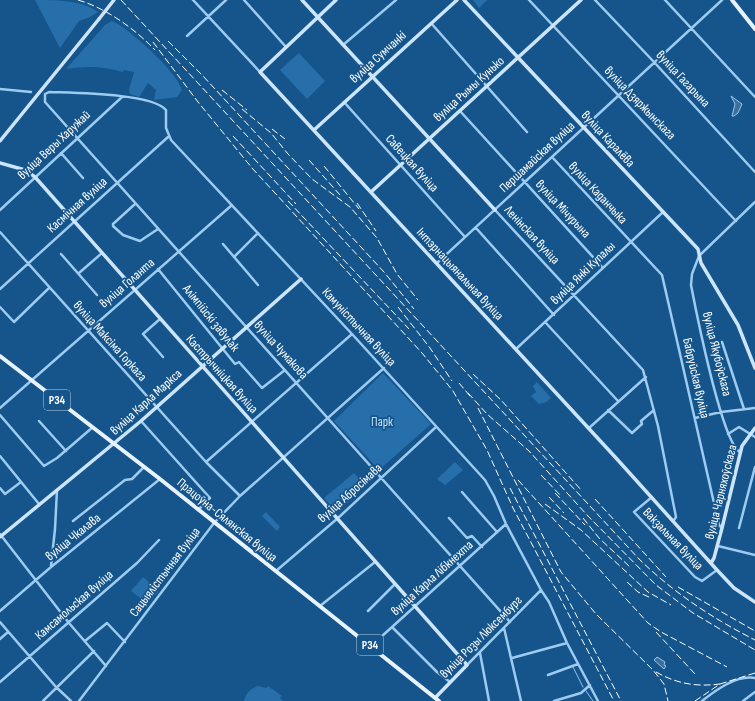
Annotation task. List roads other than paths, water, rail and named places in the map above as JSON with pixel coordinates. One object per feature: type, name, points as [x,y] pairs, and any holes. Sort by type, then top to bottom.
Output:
[{"type":"main road","points":[[732,0],[755,29]]},
{"type":"main road","name":"Працоўна-Сялянская вуліца","points":[[1,358],[144,466],[439,701]]},
{"type":"street","points":[[0,141],[114,0]]},
{"type":"street","name":"Інтэрнацыянальная вуліца","points":[[193,0],[674,520],[717,570],[734,588],[755,602]]},
{"type":"street","points":[[187,36],[226,0]]},
{"type":"street","points":[[244,0],[286,47]]},
{"type":"street","name":"Ленінская вуліца","points":[[302,0],[342,45],[635,359],[646,377],[654,410],[676,509],[676,517],[674,520]]},
{"type":"street","points":[[260,72],[336,0]]},
{"type":"street","points":[[342,45],[396,0]]},
{"type":"street","name":"вуліца Сумчанкі","points":[[314,130],[457,0]]},
{"type":"street","name":"вуліца Каралёва","points":[[464,0],[698,249],[701,264],[725,300],[738,325],[755,368]]},
{"type":"street","name":"вуліца Дзяржынскага","points":[[528,0],[736,220]]},
{"type":"street","name":"вуліца Рымы Кунько","points":[[371,192],[580,0]]},
{"type":"street","name":"вуліца Гагарына","points":[[595,0],[755,172]]},
{"type":"street","points":[[665,0],[755,97]]},
{"type":"street","name":"Першамайская вуліца","points":[[437,263],[722,0]]},
{"type":"street","points":[[430,23],[527,132]]},
{"type":"street","points":[[0,89],[31,92]]},
{"type":"street","name":"вуліца Чумакова","points":[[122,96],[49,92],[45,94],[45,102],[158,230],[180,251],[328,417],[459,567],[510,622]]},
{"type":"street","points":[[122,96],[162,105],[166,110],[166,128],[168,137]]},
{"type":"street","name":"вуліца Веры Харужай","points":[[0,210],[122,96]]},
{"type":"street","name":"Савецкая вуліца","points":[[344,102],[465,237]]},
{"type":"street","name":"вуліца Мічурына","points":[[460,111],[603,268]]},
{"type":"street","name":"Касмічная вуліца","points":[[0,289],[168,137]]},
{"type":"street","name":"Камуністычная вуліца","points":[[168,137],[384,368],[485,480],[497,502],[506,524],[541,590],[549,602],[567,643],[598,701]]},
{"type":"street","points":[[61,153],[83,178]]},
{"type":"street","name":"вуліца Каданчыка","points":[[552,157],[631,242]]},
{"type":"street","points":[[0,163],[25,170],[35,177]]},
{"type":"street","name":"Кастрычніцкая вуліца","points":[[35,177],[395,584],[416,605],[467,665]]},
{"type":"street","points":[[700,256],[755,202]]},
{"type":"street","points":[[135,204],[113,224],[113,226],[123,235],[140,241],[158,230]]},
{"type":"street","name":"вуліца Голанта","points":[[0,408],[33,381],[88,330],[232,205]]},
{"type":"street","name":"вуліца Янкі Купалы","points":[[516,349],[663,212]]},
{"type":"street","points":[[476,228],[554,314]]},
{"type":"street","name":"вуліца Максіма Горкага","points":[[0,232],[206,462],[240,496]]},
{"type":"street","points":[[234,257],[258,233]]},
{"type":"street","name":"Бабруйская вуліца","points":[[631,242],[662,275],[719,525],[722,528]]},
{"type":"street","points":[[223,244],[258,285]]},
{"type":"street","points":[[78,273],[102,252]]},
{"type":"street","points":[[61,254],[97,295]]},
{"type":"street","name":"вуліца Якубоўскага","points":[[700,256],[692,274],[691,285],[721,412],[728,434],[734,446],[740,452]]},
{"type":"street","name":"Алімпійскі завулак","points":[[158,269],[235,364],[239,362],[262,388],[285,370]]},
{"type":"street","name":"вуліца Карла Маркса","points":[[0,536],[141,421],[246,326],[301,279]]},
{"type":"street","points":[[0,307],[14,322],[49,288]]},
{"type":"street","points":[[143,334],[160,319]]},
{"type":"street","points":[[545,322],[618,401]]},
{"type":"street","points":[[141,331],[163,357]]},
{"type":"street","points":[[206,462],[352,334]]},
{"type":"street","points":[[722,342],[744,409]]},
{"type":"street","name":"Сацыялістычная вуліца","points":[[79,701],[214,523],[240,496],[384,368]]},
{"type":"street","points":[[589,428],[646,377]]},
{"type":"street","points":[[695,418],[721,412],[755,408]]},
{"type":"street","points":[[608,410],[632,433],[642,424],[641,421],[654,410]]},
{"type":"street","points":[[0,415],[44,466],[66,451],[94,427]]},
{"type":"street","points":[[39,421],[66,451]]},
{"type":"street","points":[[141,421],[210,498],[198,510]]},
{"type":"street","name":"вуліца Абросімава","points":[[276,572],[338,518],[436,427]]},
{"type":"street","points":[[728,434],[739,427],[755,437]]},
{"type":"street","name":"вуліца Чарняхоўскага","points":[[711,563],[718,546],[740,452],[743,443],[755,428]]},
{"type":"street","points":[[0,456],[39,504]]},
{"type":"street","points":[[73,521],[125,480],[132,479],[144,466]]},
{"type":"street","points":[[739,528],[755,467]]},
{"type":"street","name":"вуліца Чкалава","points":[[0,611],[51,567],[160,479]]},
{"type":"street","points":[[0,488],[5,494],[21,482]]},
{"type":"street","points":[[51,567],[57,490]]},
{"type":"street","points":[[462,492],[497,532]]},
{"type":"street","name":"Вакзальная вуліца","points":[[652,497],[634,512],[696,577],[702,581],[717,570]]},
{"type":"street","points":[[449,518],[467,538],[472,536],[482,547]]},
{"type":"street","name":"вуліца Карла Лібкнехта","points":[[371,646],[506,524]]},
{"type":"street","points":[[0,536],[69,623],[106,666]]},
{"type":"street","name":"Камсамольская вуліца","points":[[0,682],[136,565],[159,540]]},
{"type":"street","points":[[718,546],[755,555]]},
{"type":"street","points":[[320,607],[376,561]]},
{"type":"street","points":[[368,611],[395,584]]},
{"type":"street","name":"вуліца Розы Люксембург","points":[[435,698],[541,590]]},
{"type":"street","points":[[0,622],[56,687],[71,701]]},
{"type":"street","points":[[85,641],[107,623],[125,642]]},
{"type":"street","points":[[392,627],[437,672],[450,682]]},
{"type":"street","points":[[504,627],[521,701]]},
{"type":"street","points":[[0,638],[8,632]]},
{"type":"street","points":[[512,658],[567,643]]},
{"type":"street","points":[[43,701],[94,651]]},
{"type":"street","points":[[480,652],[489,701]]},
{"type":"street","points":[[548,675],[578,664]]},
{"type":"street","points":[[702,701],[722,686],[737,681],[755,678]]},
{"type":"street","points":[[554,701],[580,693],[590,685]]},
{"type":"street","points":[[743,701],[755,692]]},
{"type":"waterway","points":[[573,667],[583,687]]},
{"type":"waterway","points":[[586,691],[593,701]]},
{"type":"railway","points":[[78,0],[99,8],[120,20],[155,50]]},
{"type":"railway","points":[[121,0],[639,559],[666,583],[694,604],[755,640]]},
{"type":"railway","points":[[168,41],[203,76],[384,272],[414,309]]},
{"type":"railway","points":[[153,42],[198,102],[252,168],[422,353],[453,391],[487,450],[513,508],[614,701]]},
{"type":"railway","points":[[222,90],[247,110]]},
{"type":"railway","points":[[242,109],[271,133],[288,154],[312,179],[350,207],[377,238],[397,274],[418,300]]},
{"type":"railway","points":[[272,129],[285,139]]},
{"type":"railway","points":[[233,136],[296,204]]},
{"type":"railway","points":[[309,160],[340,195]]},
{"type":"railway","points":[[324,166],[359,209]]},
{"type":"railway","points":[[288,201],[409,329]]},
{"type":"railway","points":[[357,203],[376,231]]},
{"type":"railway","points":[[398,307],[430,348],[452,381]]},
{"type":"railway","points":[[473,374],[501,400],[582,491]]},
{"type":"railway","points":[[459,383],[470,396]]},
{"type":"railway","points":[[468,393],[487,414],[529,451],[587,515],[656,585],[693,613],[755,650]]},
{"type":"railway","points":[[478,408],[561,572],[596,614],[653,670],[664,684],[668,701]]},
{"type":"railway","points":[[541,475],[561,496]]},
{"type":"railway","points":[[518,480],[648,623],[661,632],[727,667]]},
{"type":"railway","points":[[510,488],[621,701]]},
{"type":"railway","points":[[555,493],[585,525]]},
{"type":"railway","points":[[549,497],[564,513]]},
{"type":"railway","points":[[595,499],[666,577]]},
{"type":"railway","points":[[545,504],[581,530],[648,592],[671,605]]},
{"type":"railway","points":[[583,518],[599,538],[630,567]]},
{"type":"railway","points":[[627,582],[638,592],[651,598]]},
{"type":"railway","points":[[678,587],[755,631]]},
{"type":"railway","points":[[656,632],[695,674]]},
{"type":"railway","points":[[656,672],[687,684],[720,684]]},
{"type":"railway","points":[[695,701],[720,684],[755,673]]},
{"type":"park label","name":"Парк","points":[[382,422]]}]
